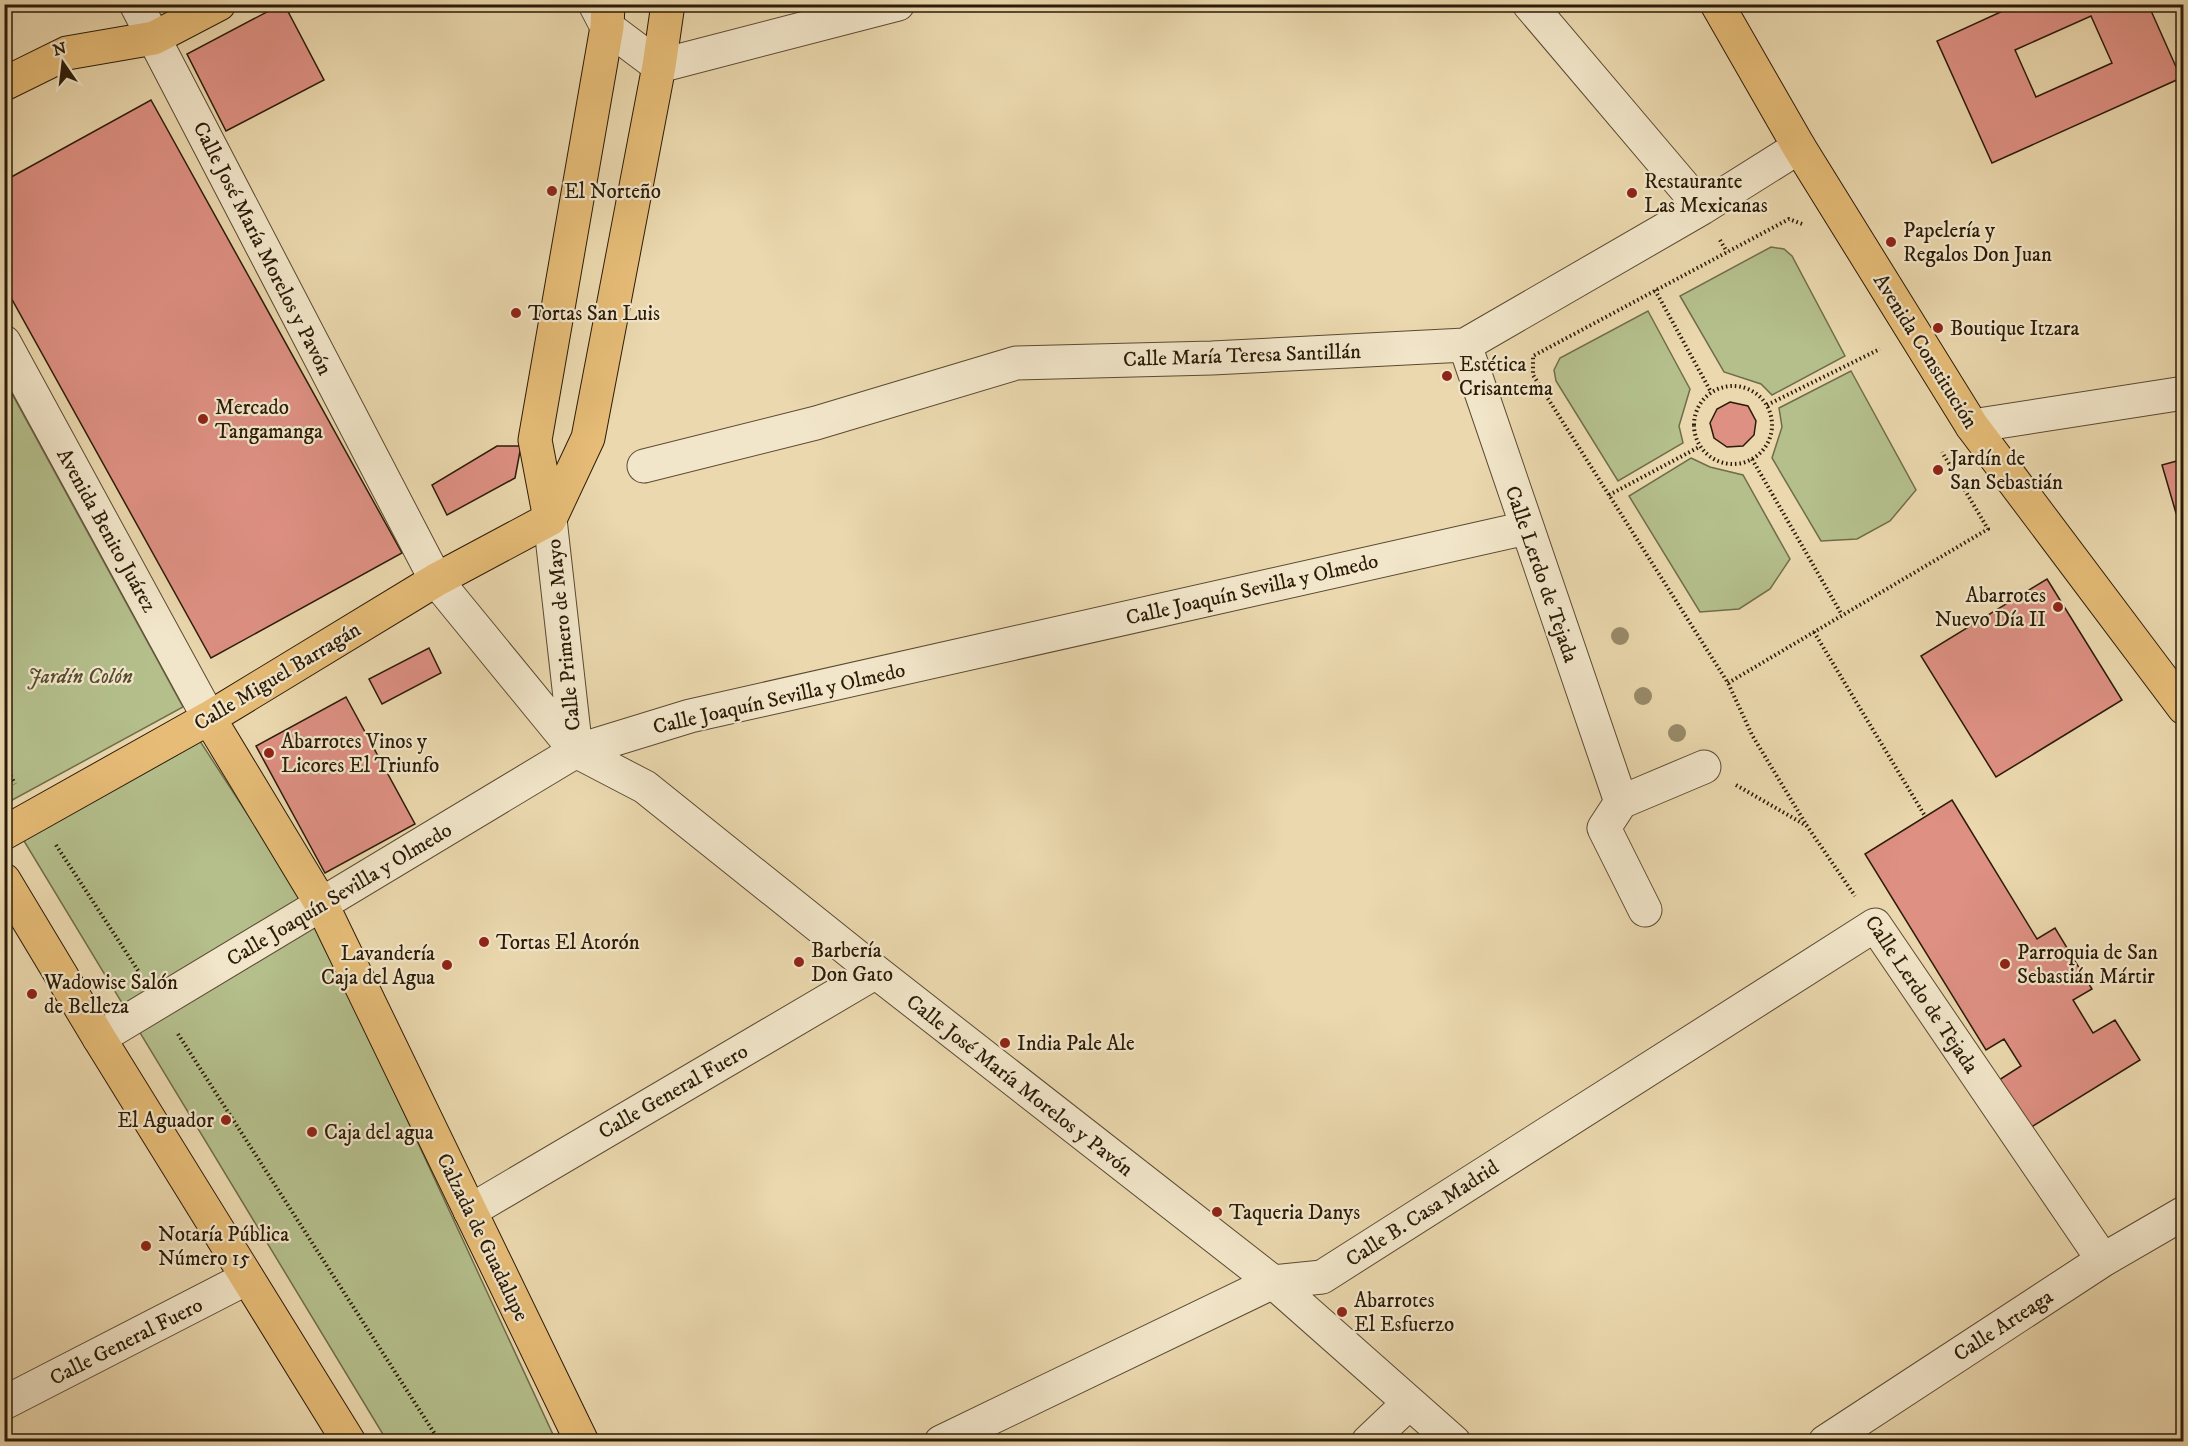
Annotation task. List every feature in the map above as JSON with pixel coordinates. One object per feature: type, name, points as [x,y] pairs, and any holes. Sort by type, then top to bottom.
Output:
[{"type":"main road","points":[[4,84],[67,53],[154,38],[219,4]]},
{"type":"main road","name":"Calle Primero de Mayo","points":[[550,519],[588,438],[659,66],[668,4]]},
{"type":"main road","name":"Avenida Constitución","points":[[1717,4],[1799,147],[1972,426],[2184,708]]},
{"type":"main road","name":"Calle Primero de Mayo","points":[[550,519],[535,440],[603,12]]},
{"type":"main road","name":"Calle Miguel Barragán","points":[[4,833],[209,718],[436,580],[550,519]]},
{"type":"main road","name":"Calzada de Guadalupe","points":[[209,718],[322,905],[582,1442]]},
{"type":"main road","points":[[4,880],[348,1442]]},
{"type":"street","name":"Calle José María Morelos y Pavón","points":[[136,4],[436,580],[576,751],[645,787],[876,972],[1273,1282],[1454,1442]]},
{"type":"street","points":[[603,12],[659,66],[898,4]]},
{"type":"street","points":[[1529,4],[1702,208]]},
{"type":"street","name":"Calle María Teresa Santillán","points":[[644,466],[816,423],[1016,363],[1212,358],[1465,345],[1702,208],[1799,147]]},
{"type":"street","name":"Avenida Benito Juárez","points":[[4,342],[209,718]]},
{"type":"street","name":"Calle Lerdo de Tejada","points":[[1465,345],[1621,802]]},
{"type":"street","points":[[1972,426],[2184,393]]},
{"type":"street","name":"Calle Primero de Mayo","points":[[550,519],[576,751]]},
{"type":"street","name":"Calle Joaquín Sevilla y Olmedo","points":[[99,1038],[576,751],[690,716],[1526,528]]},
{"type":"street","points":[[1645,910],[1604,828],[1621,802],[1704,767]]},
{"type":"street","name":"Calle Lerdo de Tejada","points":[[1875,925],[2103,1260]]},
{"type":"street","name":"Calle B. Casa Madrid","points":[[941,1442],[1273,1282],[1323,1277],[1875,925]]},
{"type":"street","name":"Calle General Fuero","points":[[470,1211],[876,972]]},
{"type":"street","name":"Calle Arteaga","points":[[1825,1442],[2103,1260],[2184,1214]]},
{"type":"street","name":"Calle General Fuero","points":[[4,1403],[247,1278]]},
{"type":"street","points":[[1368,1442],[1409,1402]]},
{"type":"path","points":[[1806,226],[1789,219],[1533,356],[1533,375],[1728,683],[1752,735],[1807,826]]},
{"type":"path","points":[[1655,290],[1711,392]]},
{"type":"path","points":[[1874,340],[1886,359]]},
{"type":"path","points":[[1767,405],[1880,349]]},
{"type":"path","points":[[1729,386],[1742,386],[1758,395],[1767,405],[1772,422],[1771,435],[1766,447],[1752,459],[1733,464],[1720,463],[1708,456],[1700,447],[1694,434],[1693,420],[1697,408],[1705,396],[1711,392],[1729,386]]},
{"type":"path","points":[[1609,495],[1700,447]]},
{"type":"path","points":[[1728,683],[1988,529],[1940,449]]},
{"type":"path","points":[[1752,459],[1842,615]]},
{"type":"path","points":[[1814,632],[1925,816]]},
{"type":"path","points":[[4,764],[21,795],[158,1002],[440,1442]]},
{"type":"path","name":"Calle Lerdo de Tejada","points":[[1704,767],[1807,826],[1875,925]]},
{"type":"green space","points":[[1771,247],[1784,249],[1792,256],[1845,356],[1772,395],[1761,384],[1724,372],[1680,296]]},
{"type":"green space","points":[[1648,311],[1690,389],[1679,426],[1683,443],[1618,481],[1556,381],[1554,370],[1560,358]]},
{"type":"green space","points":[[1851,371],[1916,490],[1890,521],[1857,539],[1821,541],[1772,458],[1782,427],[1779,408]]},
{"type":"green space","name":"Jardín Colón","points":[[5,381],[183,707],[4,804]]},
{"type":"green space","points":[[1691,458],[1710,467],[1743,475],[1790,559],[1770,589],[1739,609],[1700,612],[1629,496]]},
{"type":"green space","points":[[196,735],[311,912],[556,1441],[387,1441],[21,836]]},
{"type":"building","points":[[282,4],[324,80],[226,131],[187,54]]},
{"type":"building","points":[[2018,4],[2148,4],[2181,78],[1992,163],[1937,41]],"holes":[[[2091,16],[2112,63],[2036,97],[2015,50]]]},
{"type":"building","name":"Mercado Tangamanga","points":[[151,100],[402,553],[211,658],[4,285],[4,181]]},
{"type":"building","points":[[1730,402],[1748,406],[1756,421],[1754,435],[1743,446],[1727,447],[1714,438],[1710,423],[1717,409]]},
{"type":"building","points":[[497,446],[521,446],[515,478],[447,515],[432,485]]},
{"type":"building","points":[[2184,459],[2184,511],[2176,513],[2162,465]]},
{"type":"building","points":[[2047,579],[2122,700],[1996,777],[1921,656]]},
{"type":"building","points":[[429,648],[441,673],[382,704],[369,679]]},
{"type":"building","points":[[346,697],[415,824],[325,873],[256,746]]},
{"type":"building","name":"Parroquia de San Sebastián Mártir","points":[[1952,800],[2037,939],[2055,928],[2092,989],[2073,1000],[2093,1033],[2115,1020],[2140,1060],[2028,1129],[1999,1080],[2021,1066],[2004,1039],[1986,1050],[1865,854]]},
{"type":"place","name":"El Norteño","points":[[552,191]]},
{"type":"place","name":"Restaurante Las Mexicanas","points":[[1632,193]]},
{"type":"place","name":"Papelería y Regalos Don Juan","points":[[1891,242]]},
{"type":"place","name":"Tortas San Luis","points":[[516,313]]},
{"type":"place","name":"Boutique Itzara","points":[[1938,328]]},
{"type":"place","name":"Estética Crisantema","points":[[1447,376]]},
{"type":"place","name":"Mercado Tangamanga","points":[[203,419]]},
{"type":"place","name":"Jardín de San Sebastián","points":[[1938,470]]},
{"type":"place","name":"Abarrotes Nuevo Día II","points":[[2058,607]]},
{"type":"place","name":"Abarrotes Vinos y Licores El Triunfo","points":[[269,753]]},
{"type":"place","name":"Tortas El Atorón","points":[[484,942]]},
{"type":"place","name":"Barbería Don Gato","points":[[799,962]]},
{"type":"place","name":"Parroquia de San Sebastián Mártir","points":[[2005,964]]},
{"type":"place","name":"Lavandería Caja del Agua","points":[[447,965]]},
{"type":"place","name":"Wadowise Salón de Belleza","points":[[32,994]]},
{"type":"place","name":"India Pale Ale","points":[[1005,1043]]},
{"type":"place","name":"El Aguador","points":[[226,1120]]},
{"type":"place","name":"Caja del agua","points":[[312,1132]]},
{"type":"place","name":"Taqueria Danys","points":[[1217,1212]]},
{"type":"place","name":"Notaría Pública Número 15","points":[[146,1246]]},
{"type":"place","name":"Abarrotes El Esfuerzo","points":[[1342,1312]]}]
